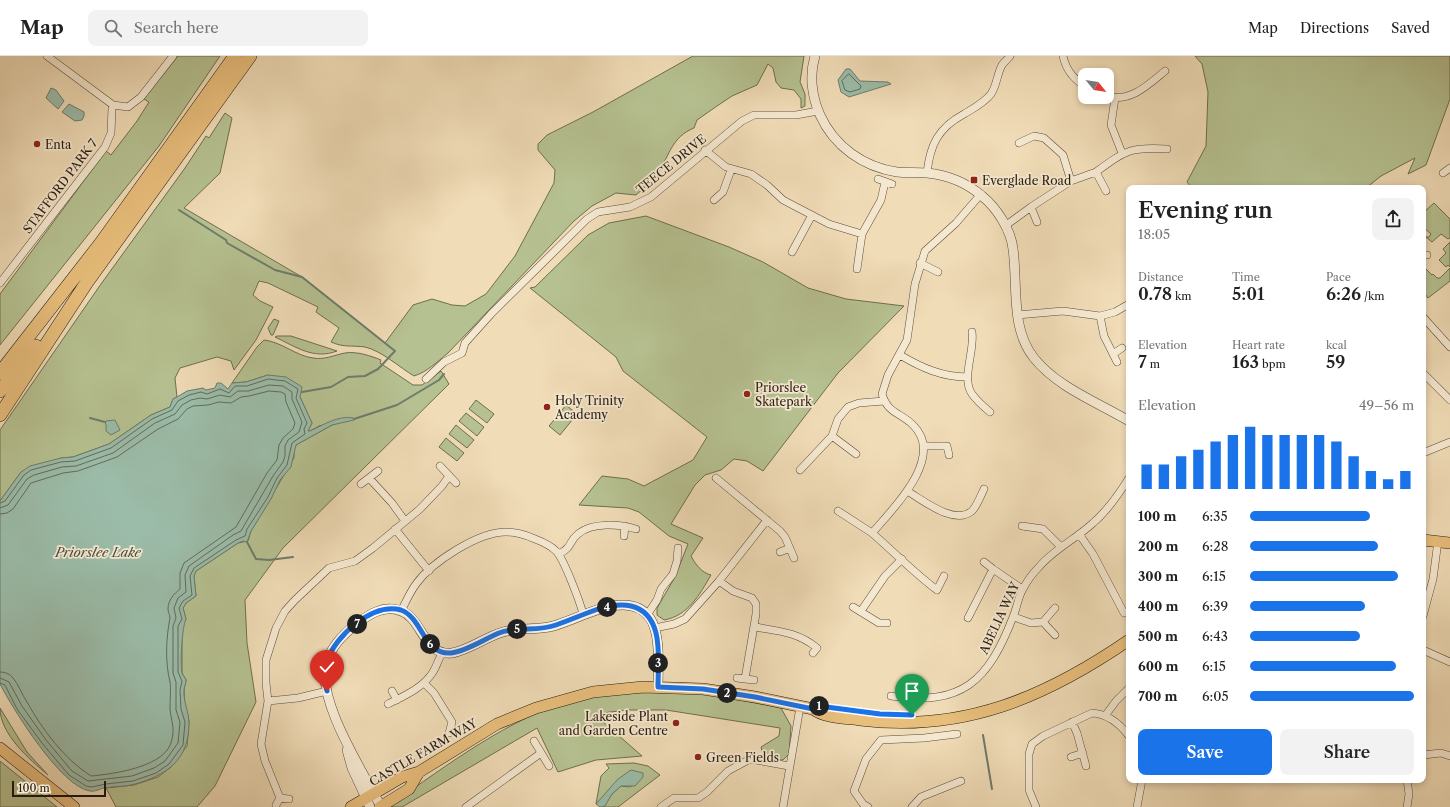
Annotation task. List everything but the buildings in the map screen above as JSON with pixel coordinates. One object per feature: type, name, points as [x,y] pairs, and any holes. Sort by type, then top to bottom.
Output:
[{"type":"highway","points":[[0,373],[101,243],[235,56]]},
{"type":"highway","points":[[0,415],[88,282],[250,56]]},
{"type":"highway","points":[[0,358],[61,286],[101,243]]},
{"type":"highway","points":[[0,391],[88,282]]},
{"type":"main road","points":[[1426,540],[1450,544]]},
{"type":"main road","name":"CASTLE FARM WAY","points":[[813,709],[819,706],[863,713],[897,715],[931,714],[974,708],[1006,699],[1046,683],[1074,668],[1126,635]]},
{"type":"main road","name":"CASTLE FARM WAY","points":[[351,807],[374,804],[402,777],[417,775],[497,724],[536,708],[593,692],[658,687],[703,689],[755,697],[813,709],[818,713],[825,714],[891,722],[940,720],[992,710],[1030,696],[1062,682],[1095,663],[1126,642]]},
{"type":"main road","points":[[0,748],[74,807]]},
{"type":"street","points":[[47,56],[113,105],[128,107],[134,104],[173,56]]},
{"type":"street","points":[[815,56],[811,75],[813,93],[818,111],[834,137],[859,160],[896,172],[927,173],[948,177],[967,185],[981,194],[992,205],[1005,226],[1013,248],[1017,315],[1024,338],[1032,356],[1046,371],[1063,383],[1126,419]]},
{"type":"street","points":[[927,173],[929,154],[942,130],[978,106],[990,94],[998,80],[1002,64],[1010,56]]},
{"type":"street","points":[[1063,56],[1065,65],[1075,80],[1078,82]]},
{"type":"street","points":[[1122,153],[1112,125],[1115,98],[1138,93],[1165,72]]},
{"type":"street","name":"STAFFORD PARK 7","points":[[0,283],[105,147],[112,133],[113,105]]},
{"type":"street","name":"TEECE DRIVE","points":[[426,379],[444,362],[462,353],[465,343],[491,314],[587,219],[598,212],[630,207],[651,197],[705,150],[742,121],[754,115],[796,115],[818,111]]},
{"type":"street","points":[[1019,143],[1034,136],[1044,138],[1063,155],[1071,181]]},
{"type":"street","points":[[1005,226],[1071,181],[1096,172],[1122,153],[1142,148],[1167,149]]},
{"type":"street","points":[[705,150],[726,167],[731,170],[751,174],[767,185],[784,200],[812,215],[829,224],[862,234]]},
{"type":"street","points":[[1443,173],[1450,168]]},
{"type":"street","points":[[714,200],[723,192],[731,170]]},
{"type":"street","points":[[1096,172],[1106,191]]},
{"type":"street","points":[[857,270],[862,234],[880,200],[885,182]]},
{"type":"street","points":[[872,533],[907,491],[916,476],[924,446],[917,429],[911,422],[894,413],[884,401],[882,394],[883,386],[907,340],[915,284],[920,262],[925,251],[956,223],[981,194]]},
{"type":"street","points":[[1031,207],[1037,222]]},
{"type":"street","points":[[792,252],[812,215]]},
{"type":"street","points":[[920,262],[938,272]]},
{"type":"street","points":[[1017,315],[1062,311],[1100,316],[1115,312],[1126,306]]},
{"type":"street","points":[[1100,316],[1104,336],[1117,362]]},
{"type":"street","points":[[1426,320],[1450,347]]},
{"type":"street","points":[[972,332],[973,342],[968,377],[971,393],[990,412]]},
{"type":"street","points":[[1113,354],[1122,348]]},
{"type":"street","points":[[900,355],[919,366],[939,374],[954,377],[968,377]]},
{"type":"street","points":[[1426,376],[1450,400]]},
{"type":"street","points":[[800,466],[832,436],[838,419],[848,407],[859,402],[884,401]]},
{"type":"street","points":[[832,436],[856,454]]},
{"type":"street","points":[[1426,452],[1450,442]]},
{"type":"street","points":[[924,446],[949,443],[949,455]]},
{"type":"street","points":[[440,466],[456,483]]},
{"type":"street","points":[[361,484],[378,471]]},
{"type":"street","points":[[280,798],[265,761],[261,744],[268,701],[266,660],[271,640],[286,611],[329,568],[355,561],[395,529],[430,500],[449,476]]},
{"type":"street","points":[[369,478],[392,503],[404,521]]},
{"type":"street","points":[[716,478],[767,520],[785,537],[794,558]]},
{"type":"street","name":"ABELIA WAY","points":[[890,696],[904,698],[939,697],[954,694],[977,679],[998,650],[1014,617],[1022,589],[1039,566],[1093,523],[1126,483]]},
{"type":"street","points":[[907,491],[949,515],[960,516],[972,511],[984,489]]},
{"type":"street","points":[[1122,489],[1126,492]]},
{"type":"street","points":[[838,511],[872,533],[919,576],[937,590],[944,576]]},
{"type":"street","points":[[655,628],[674,624],[685,619],[719,581],[767,520]]},
{"type":"street","points":[[624,536],[625,526]]},
{"type":"street","points":[[559,554],[568,550],[576,535],[584,530],[595,527],[625,526],[636,529]]},
{"type":"street","points":[[1022,526],[1043,529],[1061,547]]},
{"type":"street","points":[[395,529],[429,571]]},
{"type":"street","points":[[401,611],[416,583],[429,571],[463,546],[486,536],[504,532],[522,534],[535,538],[550,545],[559,554],[579,598],[584,614]]},
{"type":"street","points":[[1079,534],[1093,554],[1124,613]]},
{"type":"street","points":[[1426,600],[1438,541]]},
{"type":"street","points":[[647,614],[657,600],[661,588],[673,574],[677,561],[678,548]]},
{"type":"street","points":[[780,552],[790,548]]},
{"type":"street","points":[[861,612],[885,576],[902,559]]},
{"type":"street","points":[[984,562],[1022,589]]},
{"type":"street","points":[[968,618],[993,569]]},
{"type":"street","points":[[719,581],[733,592],[752,598],[756,604],[754,627],[745,679]]},
{"type":"street","points":[[374,804],[342,733],[327,691],[325,680],[326,661],[335,643],[356,624],[381,609],[401,611],[409,615],[432,646],[443,652],[452,653],[501,632],[517,629],[547,628],[600,608],[624,605],[640,608],[647,614],[655,628],[658,649],[658,687]]},
{"type":"street","points":[[853,607],[879,623],[887,623]]},
{"type":"street","points":[[1014,617],[1031,623],[1043,622],[1055,608]]},
{"type":"street","points":[[1043,622],[1055,635]]},
{"type":"street","points":[[754,627],[794,634],[804,638],[815,650],[822,642]]},
{"type":"street","points":[[1426,651],[1450,662]]},
{"type":"street","points":[[388,704],[398,700],[424,683],[433,671],[443,652]]},
{"type":"street","points":[[737,678],[754,680]]},
{"type":"street","points":[[424,683],[434,693],[452,722],[449,733]]},
{"type":"street","points":[[904,683],[904,698]]},
{"type":"street","points":[[268,701],[298,698],[327,691]]},
{"type":"street","points":[[392,691],[398,700]]},
{"type":"street","points":[[1105,716],[1116,701],[1126,691]]},
{"type":"street","points":[[782,807],[800,707]]},
{"type":"street","points":[[1036,807],[1029,790],[1029,754],[1032,744],[1036,739],[1087,714],[1099,713],[1120,726],[1126,733]]},
{"type":"street","points":[[1072,722],[1086,766]]},
{"type":"street","points":[[868,807],[863,804],[854,791],[866,759],[881,740],[924,738],[957,734]]},
{"type":"street","points":[[534,741],[549,766]]},
{"type":"street","points":[[466,807],[541,753]]},
{"type":"street","points":[[1071,757],[1083,753]]},
{"type":"street","points":[[1426,755],[1441,753],[1450,756]]},
{"type":"street","points":[[661,807],[674,798],[698,798],[707,792],[728,771],[750,759],[789,766]]},
{"type":"street","points":[[912,807],[921,797],[961,781]]},
{"type":"street","points":[[1137,807],[1141,783]]},
{"type":"street","points":[[1407,783],[1409,794],[1407,807]]},
{"type":"street","points":[[280,798],[290,799]]},
{"type":"street","points":[[276,805],[280,798]]},
{"type":"shaded area","points":[[178,56],[220,56],[159,146],[0,345],[0,294],[106,151],[111,155],[137,121],[149,102],[144,99]]},
{"type":"shaded area","points":[[693,56],[804,56],[800,82],[805,94],[805,106],[801,108],[801,99],[794,90],[781,88],[776,82],[773,68],[768,64],[757,85],[732,96],[717,106],[697,120],[694,128],[676,141],[651,182],[636,195],[616,193],[592,206],[574,221],[448,353],[428,369],[414,376],[371,349],[365,347],[340,345],[331,342],[339,328],[316,312],[318,307],[268,283],[259,281],[253,295],[260,301],[273,307],[256,340],[234,370],[231,361],[217,357],[180,368],[175,378],[177,397],[173,399],[170,407],[151,415],[109,444],[73,457],[61,458],[21,472],[0,501],[0,430],[206,136],[209,138],[225,113],[232,118],[220,173],[184,208],[302,277],[385,343],[413,305],[432,299],[452,305],[465,306],[486,294],[515,256],[554,183],[555,170],[538,150],[538,144],[547,135],[593,112]]},
{"type":"shaded area","points":[[1195,56],[1450,56],[1450,99],[1426,165],[1408,174],[1415,158],[1381,176],[1370,185],[1190,185],[1187,182],[1206,146],[1208,92],[1202,64]]},
{"type":"shaded area","points":[[1434,203],[1450,219],[1450,238],[1448,239],[1441,234],[1432,242],[1426,237],[1429,237],[1431,234],[1426,230],[1426,210]]},
{"type":"shaded area","points":[[646,216],[729,247],[763,262],[808,288],[846,299],[904,306],[838,373],[763,471],[747,461],[734,459],[721,470],[705,475],[695,485],[671,524],[703,538],[691,556],[699,568],[711,575],[698,597],[687,609],[672,618],[664,620],[657,615],[657,608],[675,577],[688,544],[669,536],[639,512],[628,508],[579,505],[602,476],[628,479],[644,486],[693,460],[707,437],[623,371],[616,357],[530,288],[535,287],[588,235],[609,223]]},
{"type":"shaded area","points":[[1450,242],[1450,267],[1448,265],[1446,267],[1439,260],[1446,253],[1443,249]]},
{"type":"shaded area","points":[[1450,268],[1450,281],[1428,298],[1426,295],[1426,269],[1432,275],[1433,274],[1437,278],[1440,278]]},
{"type":"shaded area","points":[[274,319],[279,321],[273,335],[271,335],[268,328]]},
{"type":"shaded area","points":[[291,336],[337,351],[321,354],[305,351],[275,337]]},
{"type":"shaded area","points":[[264,340],[277,343],[301,355],[313,358],[325,358],[341,354],[359,353],[381,360],[380,363],[413,385],[422,385],[441,371],[449,384],[283,548],[245,600],[247,643],[256,702],[215,786],[197,807],[116,807],[106,788],[134,785],[158,777],[171,767],[187,746],[189,721],[185,709],[184,690],[186,680],[182,673],[182,626],[186,619],[183,608],[186,603],[196,596],[194,576],[196,571],[238,543],[248,541],[251,531],[294,458],[294,449],[296,445],[332,425],[353,418],[319,426],[308,431],[312,423],[300,397],[268,375],[246,382],[232,383],[257,347]]},
{"type":"shaded area","points":[[476,400],[494,414],[487,423],[469,409]]},
{"type":"shaded area","points":[[566,405],[577,414],[560,435],[549,426]]},
{"type":"shaded area","points":[[466,413],[484,427],[477,436],[459,421]]},
{"type":"shaded area","points":[[456,425],[474,440],[467,448],[449,434]]},
{"type":"shaded area","points":[[446,438],[464,453],[457,461],[439,447]]},
{"type":"shaded area","points":[[668,692],[710,694],[781,708],[791,726],[789,754],[783,760],[769,759],[763,755],[761,747],[779,736],[780,728],[666,710],[627,710],[594,714],[642,756],[596,760],[558,772],[537,728],[402,807],[390,807],[391,804],[479,744],[526,718],[551,707],[576,699],[598,695]]},
{"type":"shaded area","points":[[0,708],[27,752],[48,775],[24,754],[10,736],[1,718]]},
{"type":"shaded area","points":[[0,761],[57,807],[0,807]]},
{"type":"shaded area","points":[[634,763],[648,766],[660,775],[618,807],[602,807],[612,794],[621,786],[630,787],[638,782],[631,770],[596,804],[601,776],[609,768],[606,764]]},
{"type":"water","points":[[846,69],[850,69],[860,81],[888,82],[891,84],[849,97],[841,92],[838,80]]},
{"type":"water","points":[[51,88],[56,90],[64,101],[58,109],[46,98]]},
{"type":"water","points":[[69,104],[84,112],[82,120],[75,121],[62,112]]},
{"type":"water","name":"Priorslee Lake","points":[[268,375],[286,377],[302,387],[300,397],[312,423],[308,431],[337,419],[348,417],[353,418],[354,420],[332,425],[296,445],[291,467],[280,480],[271,499],[251,531],[247,542],[243,541],[238,543],[196,571],[194,576],[196,596],[186,603],[183,608],[186,619],[182,637],[181,668],[186,680],[184,694],[189,723],[188,736],[185,747],[174,764],[157,776],[127,786],[90,791],[78,786],[52,762],[39,745],[15,711],[0,684],[0,501],[21,472],[30,466],[61,458],[73,457],[109,444],[151,415],[170,407],[173,399],[187,391],[203,388],[206,390],[215,388],[217,383],[221,383],[228,389],[232,383],[246,382]]},
{"type":"water","points":[[115,420],[120,430],[111,435],[106,431],[105,423],[106,421]]},
{"type":"water","points":[[631,770],[643,773],[643,777],[635,786],[621,786],[612,794],[605,806],[600,807],[596,804],[618,779]]},
{"type":"waterway","points":[[179,210],[226,240],[227,243],[275,270],[302,277],[395,351],[378,369],[365,376],[348,377],[331,387],[302,392]]},
{"type":"waterway","points":[[354,419],[397,405],[439,380],[444,374]]},
{"type":"waterway","points":[[90,418],[105,422]]},
{"type":"waterway","points":[[247,542],[256,559],[269,560],[293,557]]},
{"type":"waterway","points":[[983,735],[992,789]]},
{"type":"place","name":"Enta","points":[[37,144]]},
{"type":"place","name":"Everglade Road","points":[[974,180]]},
{"type":"place","name":"Priorslee Skatepark","points":[[747,394]]},
{"type":"place","name":"Holy Trinity Academy","points":[[547,407]]},
{"type":"place","name":"Lakeside Plant and Garden Centre","points":[[676,723]]},
{"type":"place","name":"Green Fields","points":[[698,757]]},
{"type":"route","points":[[327,691],[325,680],[326,661],[335,643],[356,624],[381,609],[391,608],[409,615],[426,640],[432,646],[443,652],[452,653],[501,632],[517,629],[547,628],[600,608],[624,605],[640,608],[647,614],[653,623],[658,649],[658,687],[703,689],[755,697],[813,709],[819,706],[863,713],[912,715]]}]
